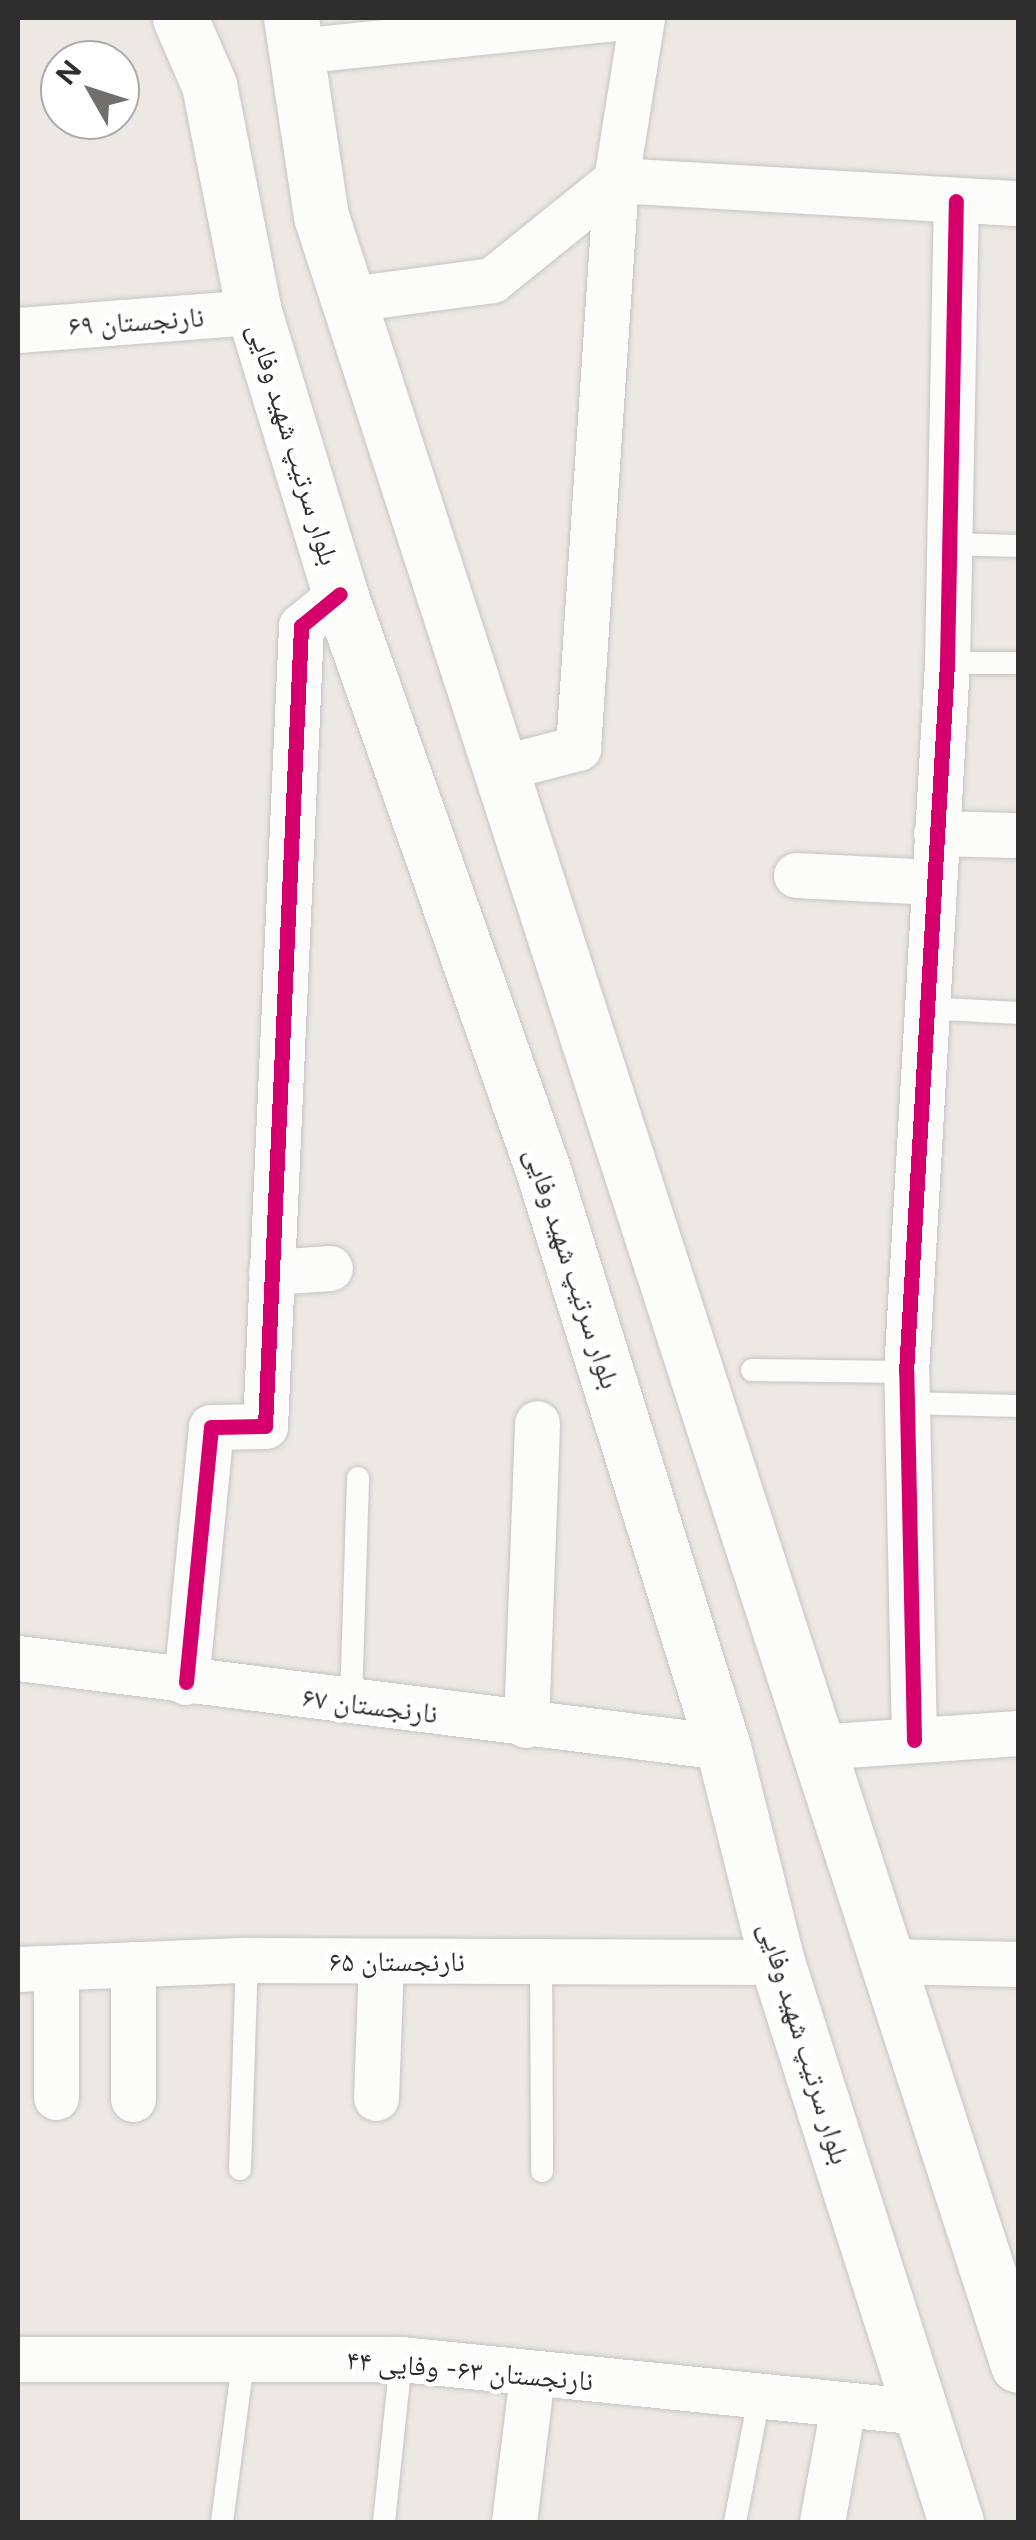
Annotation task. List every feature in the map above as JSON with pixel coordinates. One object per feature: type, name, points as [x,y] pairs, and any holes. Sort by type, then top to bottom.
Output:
[{"type":"main road","name":"بلوار سرتیپ شهید وفایی","points":[[180,18],[209,85],[254,312],[340,594],[544,1173],[723,1747],[777,1962],[956,2522]]},
{"type":"main road","points":[[293,34],[321,216],[1018,2365]]},
{"type":"main road","points":[[544,1173],[622,1143]]},
{"type":"street","points":[[293,34],[614,18]]},
{"type":"street","points":[[500,768],[578,748],[616,180],[642,18]]},
{"type":"street","points":[[350,299],[492,280],[616,180],[1018,202]]},
{"type":"street","points":[[914,1740],[907,1387],[924,1008],[952,544],[956,201]]},
{"type":"street","name":"نارنجستان ۶۹","points":[[18,330],[254,312]]},
{"type":"street","points":[[186,1682],[211,1428],[264,1426],[301,626],[340,594]]},
{"type":"street","points":[[936,833],[1013,835]]},
{"type":"street","points":[[796,875],[932,882]]},
{"type":"street","points":[[271,1272],[330,1268]]},
{"type":"street","points":[[526,1725],[537,1423]]},
{"type":"street","name":"نارنجستان ۶۷","points":[[18,1658],[723,1747]]},
{"type":"street","points":[[818,1747],[1018,1733]]},
{"type":"street","name":"نارنجستان ۶۵","points":[[37,1969],[247,1960],[777,1962]]},
{"type":"street","points":[[376,2098],[381,1961]]},
{"type":"street","points":[[887,1961],[1018,1964]]},
{"type":"street","points":[[133,1964],[133,2098]]},
{"type":"street","points":[[37,1969],[56,2098]]},
{"type":"street","name":"نارنجستان ۶۳- وفایی ۴۴","points":[[18,2359],[401,2359],[842,2408],[921,2412]]},
{"type":"street","points":[[514,2522],[532,2375]]},
{"type":"street","points":[[822,2522],[842,2408]]},
{"type":"lane","points":[[952,544],[1018,546]]},
{"type":"lane","points":[[947,663],[1018,664]]},
{"type":"lane","points":[[924,1008],[1018,1013]]},
{"type":"lane","points":[[752,1370],[907,1387],[1018,1406]]},
{"type":"lane","points":[[351,1702],[358,1478]]},
{"type":"lane","points":[[240,2169],[247,1960]]},
{"type":"lane","points":[[541,1962],[542,2171]]},
{"type":"lane","points":[[222,2522],[244,2356]]},
{"type":"lane","points":[[384,2522],[401,2359]]},
{"type":"lane","points":[[736,2522],[759,2399]]},
{"type":"cycle path","points":[[914,1740],[906,1372],[947,663],[956,201]]},
{"type":"cycle path","points":[[186,1682],[211,1427],[265,1426],[301,626],[340,594]]}]
